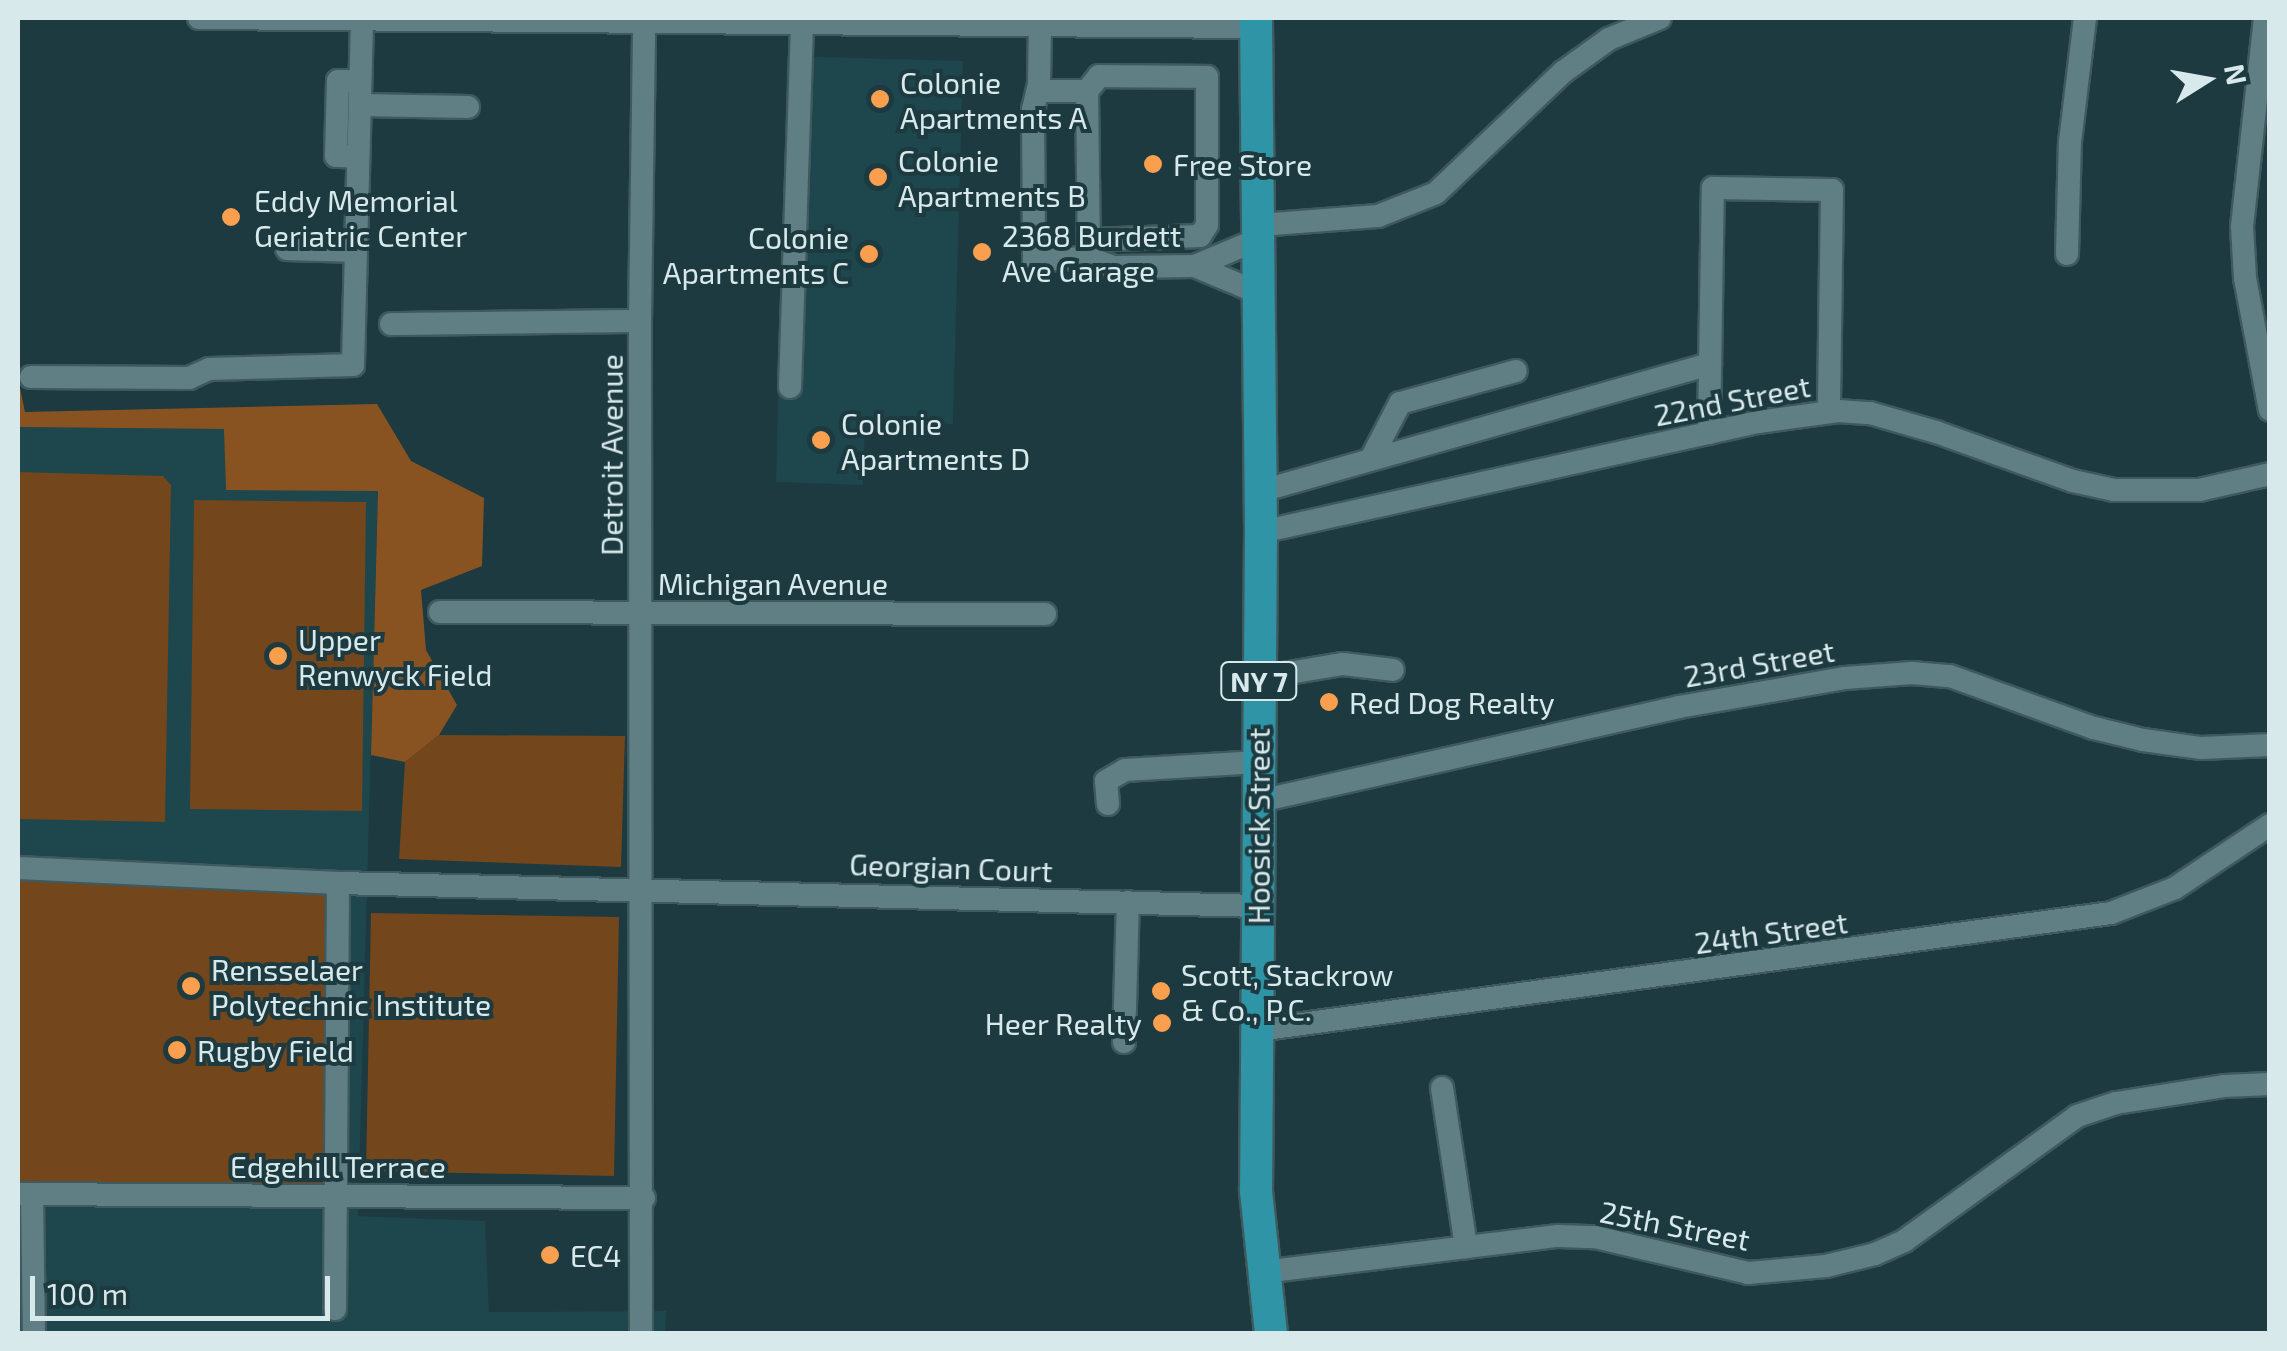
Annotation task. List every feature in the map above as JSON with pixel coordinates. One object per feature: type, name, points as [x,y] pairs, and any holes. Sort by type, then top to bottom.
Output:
[{"type":"highway","name":"Hoosick Street","points":[[1256,22],[1261,532],[1256,1192],[1271,1334]]},
{"type":"street","points":[[199,18],[1040,26],[1256,22]]},
{"type":"street","points":[[1194,266],[1259,232],[1378,216],[1436,193],[1563,72],[1610,39],[1660,18]]},
{"type":"street","points":[[2067,254],[2070,142],[2084,18]]},
{"type":"street","points":[[2265,18],[2242,227],[2245,278],[2270,410]]},
{"type":"street","points":[[30,378],[190,378],[208,368],[353,365],[362,19]]},
{"type":"street","name":"Detroit Avenue","points":[[641,1334],[644,1198],[640,320],[644,20]]},
{"type":"street","points":[[790,387],[802,23]]},
{"type":"street","points":[[1040,26],[1038,90],[1033,109],[1034,260],[1089,249],[1200,236],[1207,225],[1206,77],[1098,76],[1087,91],[1089,249]]},
{"type":"street","points":[[358,156],[336,156],[338,81],[360,93],[468,107]]},
{"type":"street","points":[[1038,90],[1087,91]]},
{"type":"street","points":[[1709,433],[1713,188],[1832,190],[1829,412]]},
{"type":"street","points":[[287,249],[356,251]]},
{"type":"street","points":[[1089,249],[1114,267],[1194,266],[1260,293]]},
{"type":"street","points":[[391,324],[640,320]]},
{"type":"street","points":[[1260,491],[1710,364]]},
{"type":"street","points":[[1372,460],[1400,403],[1516,371]]},
{"type":"street","name":"22nd Street","points":[[1261,532],[1709,433],[1829,412],[1870,414],[1920,427],[2072,482],[2114,490],[2199,490],[2270,474]]},
{"type":"street","name":"Michigan Avenue","points":[[440,612],[1045,614]]},
{"type":"street","points":[[1259,678],[1343,664],[1393,670]]},
{"type":"street","name":"23rd Street","points":[[1258,801],[1679,707],[1845,678],[1912,673],[1950,676],[2142,740],[2267,751]]},
{"type":"street","points":[[1108,804],[1106,781],[1125,770],[1259,762]]},
{"type":"street","name":"24th Street","points":[[1258,1030],[2111,913],[2175,888],[2270,825]]},
{"type":"street","name":"Georgian Court","points":[[18,868],[338,882],[1258,906]]},
{"type":"street","points":[[335,1309],[338,882]]},
{"type":"street","points":[[1124,1042],[1128,902]]},
{"type":"street","name":"25th Street","points":[[1263,1272],[1558,1236],[1596,1237],[1748,1273],[1826,1266],[1875,1254],[1904,1241],[2077,1116],[2116,1104],[2224,1086],[2270,1084]]},
{"type":"street","points":[[1442,1088],[1466,1247]]},
{"type":"street","points":[[25,1194],[34,1334]]},
{"type":"street","name":"Edgehill Terrace","points":[[25,1194],[644,1198]]},
{"type":"shaded area","points":[[787,56],[963,61],[953,424],[865,422],[863,485],[776,482]]},
{"type":"shaded area","points":[[18,378],[25,412],[377,404],[411,461],[484,498],[482,566],[421,590],[426,650],[457,705],[439,735],[405,762],[371,755],[378,491],[226,490],[224,429],[18,427]]},
{"type":"shaded area","name":"Rensselaer Polytechnic Institute","points":[[18,427],[225,429],[226,490],[378,490],[358,1216],[485,1221],[489,1312],[666,1311],[665,1333],[18,1334]]},
{"type":"shaded area","points":[[18,472],[163,476],[171,485],[165,822],[18,819]]},
{"type":"shaded area","name":"Upper Renwyck Field","points":[[194,500],[366,502],[362,811],[190,809]]},
{"type":"shaded area","points":[[439,735],[625,736],[621,867],[399,859],[405,762]]},
{"type":"shaded area","name":"Rugby Field","points":[[18,868],[338,883],[335,1197],[18,1194]]},
{"type":"shaded area","points":[[371,913],[619,917],[614,1176],[366,1171]]},
{"type":"place","name":"Colonie Apartments A","points":[[880,99]]},
{"type":"place","name":"Free Store","points":[[1153,164]]},
{"type":"place","name":"Colonie Apartments B","points":[[878,177]]},
{"type":"place","name":"Eddy Memorial Geriatric Center","points":[[231,217]]},
{"type":"place","name":"2368 Burdett Ave Garage","points":[[982,252]]},
{"type":"place","name":"Colonie Apartments C","points":[[869,254]]},
{"type":"place","name":"Colonie Apartments D","points":[[821,440]]},
{"type":"place","name":"Upper Renwyck Field","points":[[278,656]]},
{"type":"place","name":"Red Dog Realty","points":[[1329,702]]},
{"type":"place","name":"Rensselaer Polytechnic Institute","points":[[191,986]]},
{"type":"place","name":"Scott, Stackrow & Co., P.C.","points":[[1161,991]]},
{"type":"place","name":"Heer Realty","points":[[1162,1023]]},
{"type":"place","name":"Rugby Field","points":[[177,1050]]},
{"type":"place","name":"EC4","points":[[550,1255]]}]
